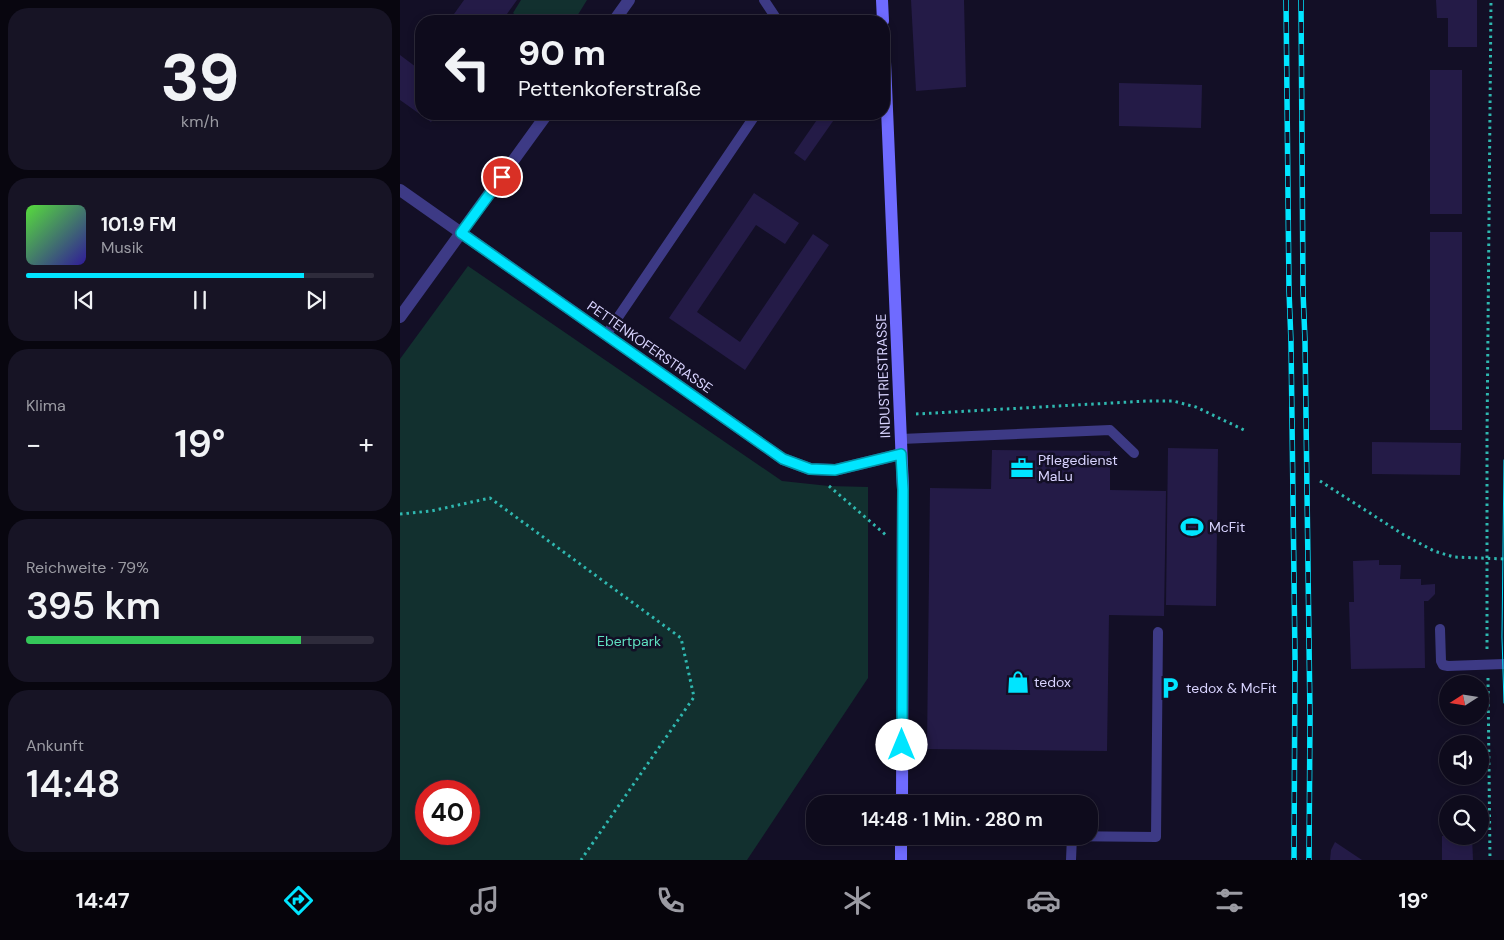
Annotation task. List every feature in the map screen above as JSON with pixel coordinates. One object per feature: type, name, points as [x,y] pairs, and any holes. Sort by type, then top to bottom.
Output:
[{"type":"street","points":[[618,15],[629,0]]},
{"type":"street","points":[[882,0],[883,15]]},
{"type":"street","points":[[400,317],[543,120]]},
{"type":"street","name":"INDUSTRIESTRASSE","points":[[887,120],[903,490],[902,795]]},
{"type":"street","name":"PETTENKOFERSTRASSE","points":[[400,190],[783,459],[810,469],[835,470],[901,454]]},
{"type":"street","points":[[901,845],[901,860]]},
{"type":"lane","points":[[764,0],[774,15]]},
{"type":"lane","points":[[606,335],[752,120]]},
{"type":"lane","points":[[900,439],[1110,430],[1134,453]]},
{"type":"lane","points":[[1440,629],[1441,661],[1443,665],[1504,664]]},
{"type":"lane","points":[[1098,836],[1156,837],[1158,632]]},
{"type":"lane","points":[[1071,860],[1072,845]]},
{"type":"path","points":[[1490,860],[1487,559],[1491,0]]},
{"type":"path","points":[[900,415],[1173,401],[1196,406],[1244,430]]},
{"type":"path","points":[[810,469],[903,549]]},
{"type":"path","points":[[1320,480],[1404,535],[1434,551],[1454,557],[1504,559]]},
{"type":"path","points":[[400,514],[431,511],[490,498],[681,638],[694,697],[582,860]]},
{"type":"green space","points":[[521,0],[587,0],[578,15],[516,15],[513,13]]},
{"type":"green space","name":"Ebertpark","points":[[468,266],[782,481],[829,486],[868,487],[868,678],[747,860],[400,860],[400,359]]},
{"type":"building","points":[[464,0],[517,0],[506,15],[453,15]]},
{"type":"building","points":[[911,0],[964,0],[966,87],[916,91]]},
{"type":"building","points":[[1436,0],[1477,0],[1477,47],[1448,47],[1448,18],[1437,18]]},
{"type":"building","points":[[400,55],[415,66],[415,111],[400,100]]},
{"type":"building","points":[[1430,70],[1462,70],[1462,214],[1430,214]]},
{"type":"building","points":[[1119,83],[1202,85],[1201,128],[1119,126]]},
{"type":"building","points":[[817,120],[834,120],[805,161],[794,153]]},
{"type":"building","points":[[754,193],[799,223],[785,244],[756,225],[697,312],[740,342],[813,234],[829,245],[745,370],[669,318]]},
{"type":"building","points":[[1430,232],[1462,232],[1462,430],[1430,430]]},
{"type":"building","points":[[1372,442],[1461,443],[1460,475],[1372,474]]},
{"type":"building","name":"McFit","points":[[1168,448],[1218,449],[1216,606],[1166,605]]},
{"type":"building","name":"tedox","points":[[992,450],[1110,451],[1110,490],[1166,491],[1164,616],[1109,615],[1107,751],[927,749],[930,488],[991,489]]},
{"type":"building","points":[[1379,560],[1379,565],[1401,565],[1400,579],[1421,579],[1421,585],[1435,584],[1435,594],[1428,601],[1424,601],[1425,668],[1351,669],[1349,602],[1354,602],[1353,561]]},
{"type":"building","points":[[1335,842],[1362,860],[1330,860],[1331,850]]},
{"type":"building","points":[[1442,845],[1472,845],[1473,860],[1442,860]]},
{"type":"tram line","points":[[1504,460],[1502,637],[1504,703]]},
{"type":"railway","points":[[1286,0],[1295,657],[1294,860]]},
{"type":"railway","points":[[1301,0],[1303,291],[1310,716],[1309,860]]},
{"type":"place","name":"Pflegedienst MaLu","points":[[1022,468]]},
{"type":"place","name":"McFit","points":[[1192,527]]},
{"type":"place","name":"tedox","points":[[1018,682]]},
{"type":"place","name":"tedox & McFit","points":[[1170,688]]},
{"type":"route","points":[[502,177],[461,233],[783,459],[810,469],[835,470],[901,454],[903,490],[902,745]]}]
